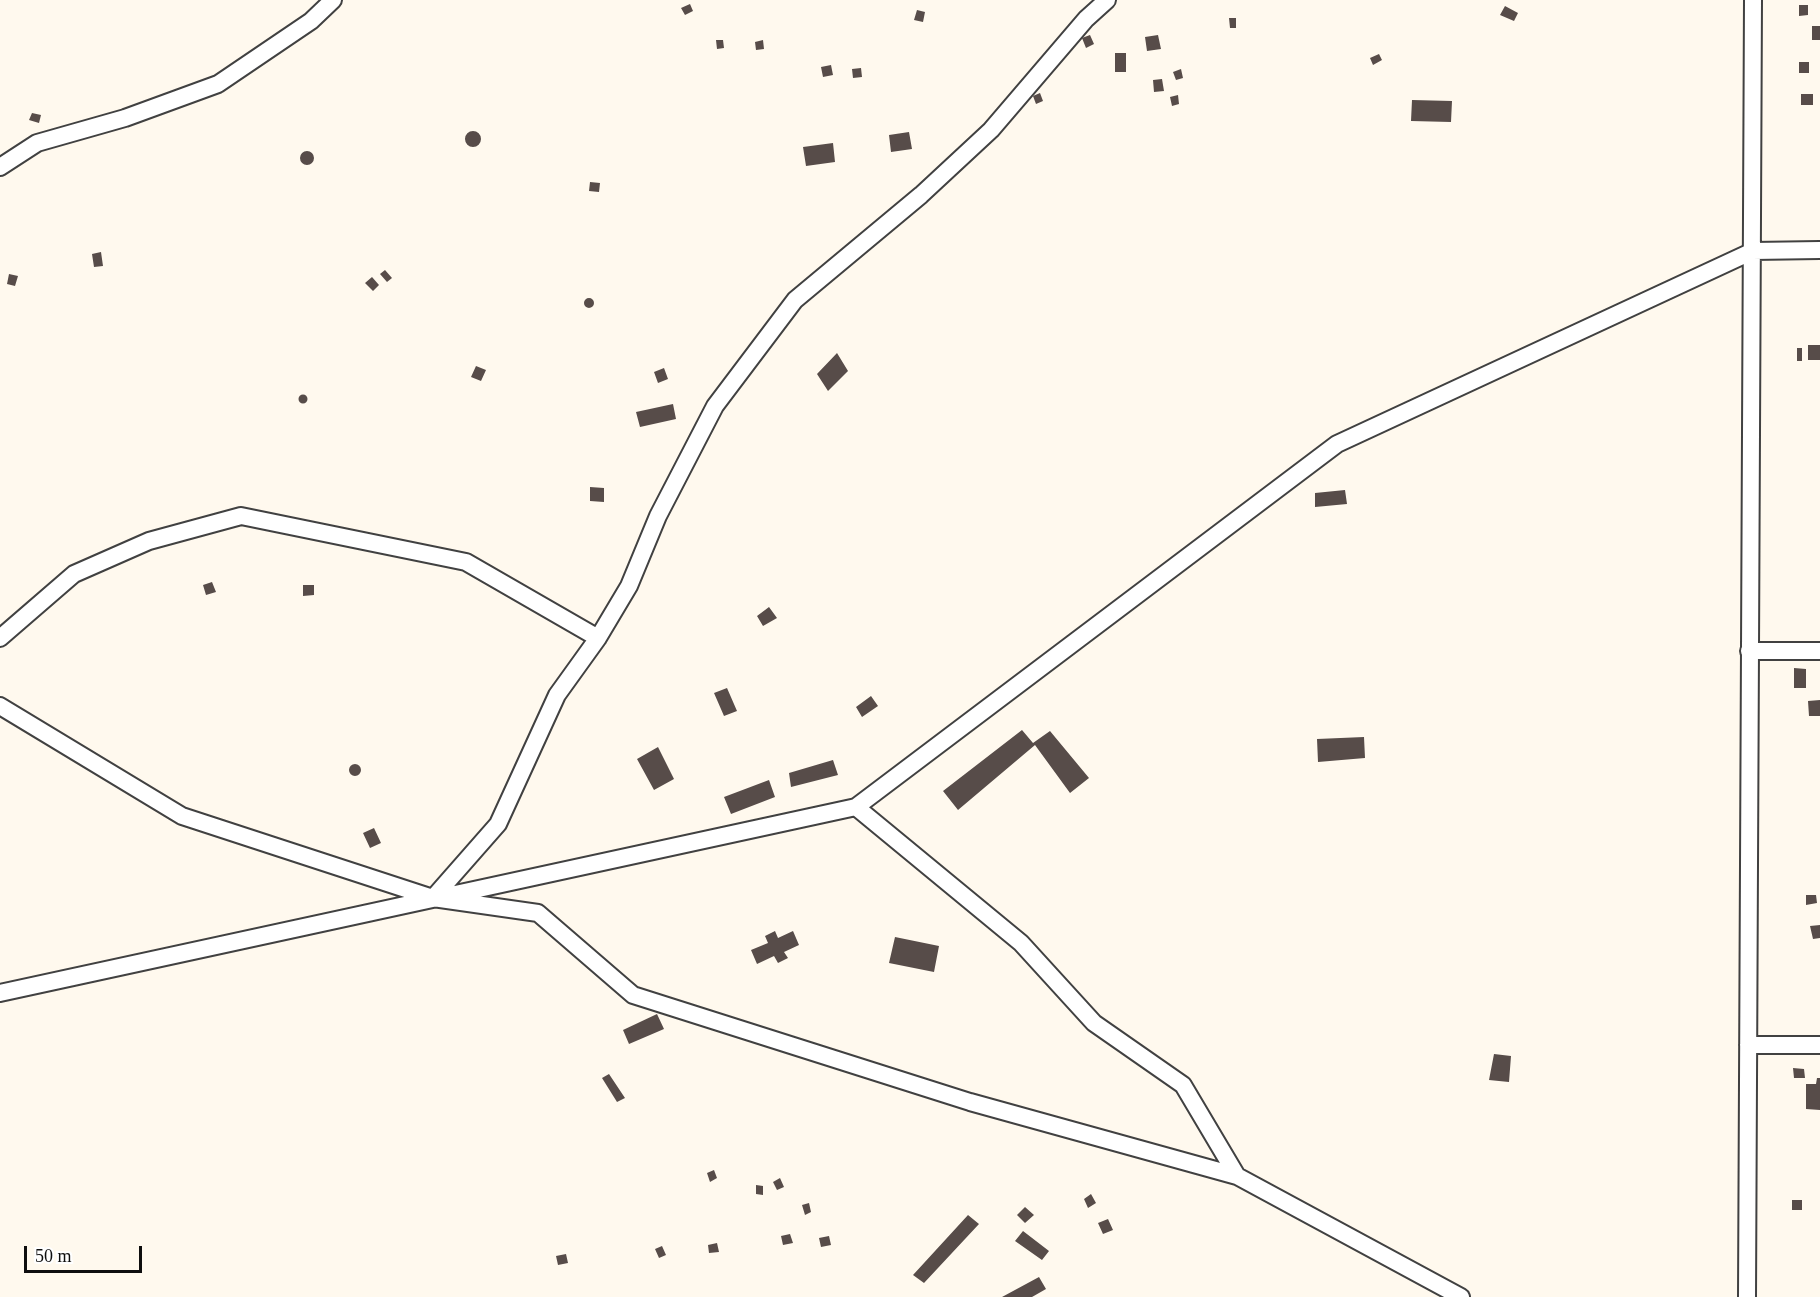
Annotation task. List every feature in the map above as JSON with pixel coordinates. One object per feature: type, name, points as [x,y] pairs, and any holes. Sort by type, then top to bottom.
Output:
[{"type":"street","points":[[0,167],[37,143],[125,118],[218,84],[312,21],[333,0]]},
{"type":"street","points":[[433,898],[498,824],[557,695],[598,638],[629,586],[657,516],[715,406],[795,300],[921,195],[991,130],[1086,19],[1107,0]]},
{"type":"street","points":[[1747,1297],[1753,0]]},
{"type":"street","points":[[0,993],[856,807],[1337,444],[1753,251],[1820,250]]},
{"type":"street","points":[[0,638],[74,574],[149,541],[241,516],[466,562],[598,638]]},
{"type":"street","points":[[1749,651],[1820,651]]},
{"type":"street","points":[[0,706],[182,816],[433,898],[538,913],[633,995],[970,1102],[1237,1176],[1461,1297]]},
{"type":"street","points":[[856,807],[1021,943],[1094,1023],[1183,1085],[1237,1176]]},
{"type":"street","points":[[1748,1045],[1820,1045]]},
{"type":"building","points":[[690,4],[693,11],[685,15],[681,8]]},
{"type":"building","points":[[1799,5],[1808,5],[1808,15],[1799,16]]},
{"type":"building","points":[[1505,6],[1518,13],[1514,21],[1500,15]]},
{"type":"building","points":[[917,10],[925,12],[923,22],[914,20]]},
{"type":"building","points":[[1229,18],[1236,18],[1236,28],[1230,28]]},
{"type":"building","points":[[1812,26],[1820,26],[1820,40],[1812,40]]},
{"type":"building","points":[[1090,35],[1094,44],[1086,48],[1082,38]]},
{"type":"building","points":[[1158,35],[1161,49],[1147,51],[1145,37]]},
{"type":"building","points":[[716,40],[723,40],[724,48],[717,49]]},
{"type":"building","points":[[763,40],[764,49],[756,50],[755,42]]},
{"type":"building","points":[[1115,53],[1126,53],[1126,72],[1115,72]]},
{"type":"building","points":[[1379,54],[1382,60],[1373,65],[1370,58]]},
{"type":"building","points":[[1799,62],[1809,62],[1809,73],[1799,73]]},
{"type":"building","points":[[831,65],[833,75],[823,77],[821,67]]},
{"type":"building","points":[[861,68],[862,77],[853,78],[852,69]]},
{"type":"building","points":[[1181,69],[1183,78],[1176,80],[1173,72]]},
{"type":"building","points":[[1162,79],[1164,91],[1154,92],[1153,80]]},
{"type":"building","points":[[1040,93],[1043,101],[1036,104],[1033,96]]},
{"type":"building","points":[[1801,94],[1813,94],[1813,105],[1801,105]]},
{"type":"building","points":[[1178,95],[1179,104],[1172,106],[1170,97]]},
{"type":"building","points":[[1412,100],[1452,101],[1451,122],[1411,121]]},
{"type":"building","points":[[32,113],[41,115],[39,123],[29,120]]},
{"type":"building","points":[[473,131],[481,139],[473,147],[465,139]]},
{"type":"building","points":[[909,132],[912,149],[891,152],[889,135]]},
{"type":"building","points":[[833,143],[835,162],[806,166],[803,147]]},
{"type":"building","points":[[307,151],[312,153],[314,158],[312,163],[307,165],[302,163],[300,158],[302,153]]},
{"type":"building","points":[[590,182],[600,183],[599,192],[589,191]]},
{"type":"building","points":[[101,252],[103,266],[94,267],[92,254]]},
{"type":"building","points":[[385,270],[392,278],[387,282],[380,274]]},
{"type":"building","points":[[9,274],[18,276],[15,286],[7,284]]},
{"type":"building","points":[[372,277],[379,285],[373,291],[365,283]]},
{"type":"building","points":[[589,298],[594,303],[589,308],[584,303]]},
{"type":"building","points":[[1808,345],[1820,345],[1820,360],[1808,360]]},
{"type":"building","points":[[1797,348],[1802,348],[1802,361],[1797,361]]},
{"type":"building","points":[[837,353],[848,371],[828,391],[817,374]]},
{"type":"building","points":[[476,366],[486,370],[481,381],[471,377]]},
{"type":"building","points":[[664,368],[668,379],[658,383],[654,372]]},
{"type":"building","points":[[303,395],[307,399],[303,403],[299,399]]},
{"type":"building","points":[[673,404],[676,419],[640,427],[636,412]]},
{"type":"building","points":[[590,487],[604,488],[604,502],[590,501]]},
{"type":"building","points":[[1345,490],[1347,504],[1315,507],[1315,493]]},
{"type":"building","points":[[212,582],[216,592],[206,595],[203,585]]},
{"type":"building","points":[[303,585],[314,585],[314,595],[303,596]]},
{"type":"building","points":[[769,607],[777,618],[763,626],[757,616]]},
{"type":"building","points":[[1794,668],[1806,669],[1806,688],[1794,688]]},
{"type":"building","points":[[727,688],[737,711],[724,716],[714,693]]},
{"type":"building","points":[[871,696],[878,706],[862,717],[856,707]]},
{"type":"building","points":[[1820,700],[1820,716],[1809,716],[1808,701]]},
{"type":"building","points":[[1022,730],[1033,743],[1050,731],[1089,778],[1070,793],[1035,745],[958,810],[943,791]]},
{"type":"building","points":[[1364,737],[1365,758],[1318,762],[1317,739]]},
{"type":"building","points":[[658,747],[674,779],[654,790],[637,759]]},
{"type":"building","points":[[833,760],[838,775],[791,787],[789,773]]},
{"type":"building","points":[[357,764],[361,770],[357,776],[353,776],[349,768]]},
{"type":"building","points":[[769,780],[775,797],[731,814],[724,797]]},
{"type":"building","points":[[374,828],[381,843],[370,848],[363,833]]},
{"type":"building","points":[[1806,895],[1816,895],[1817,903],[1806,905]]},
{"type":"building","points":[[1820,925],[1820,938],[1813,939],[1810,926]]},
{"type":"building","points":[[775,931],[778,938],[793,931],[799,945],[784,952],[788,958],[778,963],[774,956],[757,964],[751,950],[768,943],[765,936]]},
{"type":"building","points":[[895,937],[939,946],[934,972],[889,963]]},
{"type":"building","points":[[657,1014],[664,1029],[629,1044],[623,1030]]},
{"type":"building","points":[[1494,1054],[1511,1056],[1509,1082],[1489,1080]]},
{"type":"building","points":[[1793,1068],[1804,1069],[1805,1078],[1794,1078]]},
{"type":"building","points":[[609,1074],[625,1098],[617,1102],[602,1078]]},
{"type":"building","points":[[1817,1078],[1820,1078],[1820,1110],[1806,1109],[1806,1084],[1816,1084]]},
{"type":"building","points":[[714,1170],[717,1178],[710,1182],[707,1173]]},
{"type":"building","points":[[780,1178],[784,1187],[777,1190],[773,1182]]},
{"type":"building","points":[[756,1185],[763,1186],[763,1195],[756,1194]]},
{"type":"building","points":[[1091,1194],[1096,1203],[1088,1208],[1084,1199]]},
{"type":"building","points":[[1792,1200],[1802,1200],[1802,1210],[1792,1210]]},
{"type":"building","points":[[809,1203],[811,1212],[805,1215],[802,1205]]},
{"type":"building","points":[[1025,1207],[1034,1215],[1025,1223],[1017,1215]]},
{"type":"building","points":[[968,1215],[979,1224],[924,1283],[913,1275]]},
{"type":"building","points":[[1108,1219],[1113,1230],[1103,1234],[1098,1223]]},
{"type":"building","points":[[1023,1231],[1049,1251],[1042,1260],[1015,1241]]},
{"type":"building","points":[[790,1234],[793,1243],[783,1245],[781,1236]]},
{"type":"building","points":[[829,1236],[831,1245],[821,1247],[819,1238]]},
{"type":"building","points":[[717,1243],[719,1252],[709,1253],[708,1245]]},
{"type":"building","points":[[662,1246],[666,1255],[659,1258],[655,1249]]},
{"type":"building","points":[[566,1254],[568,1263],[558,1265],[556,1256]]},
{"type":"building","points":[[1039,1277],[1046,1289],[1032,1297],[1002,1297]]}]
